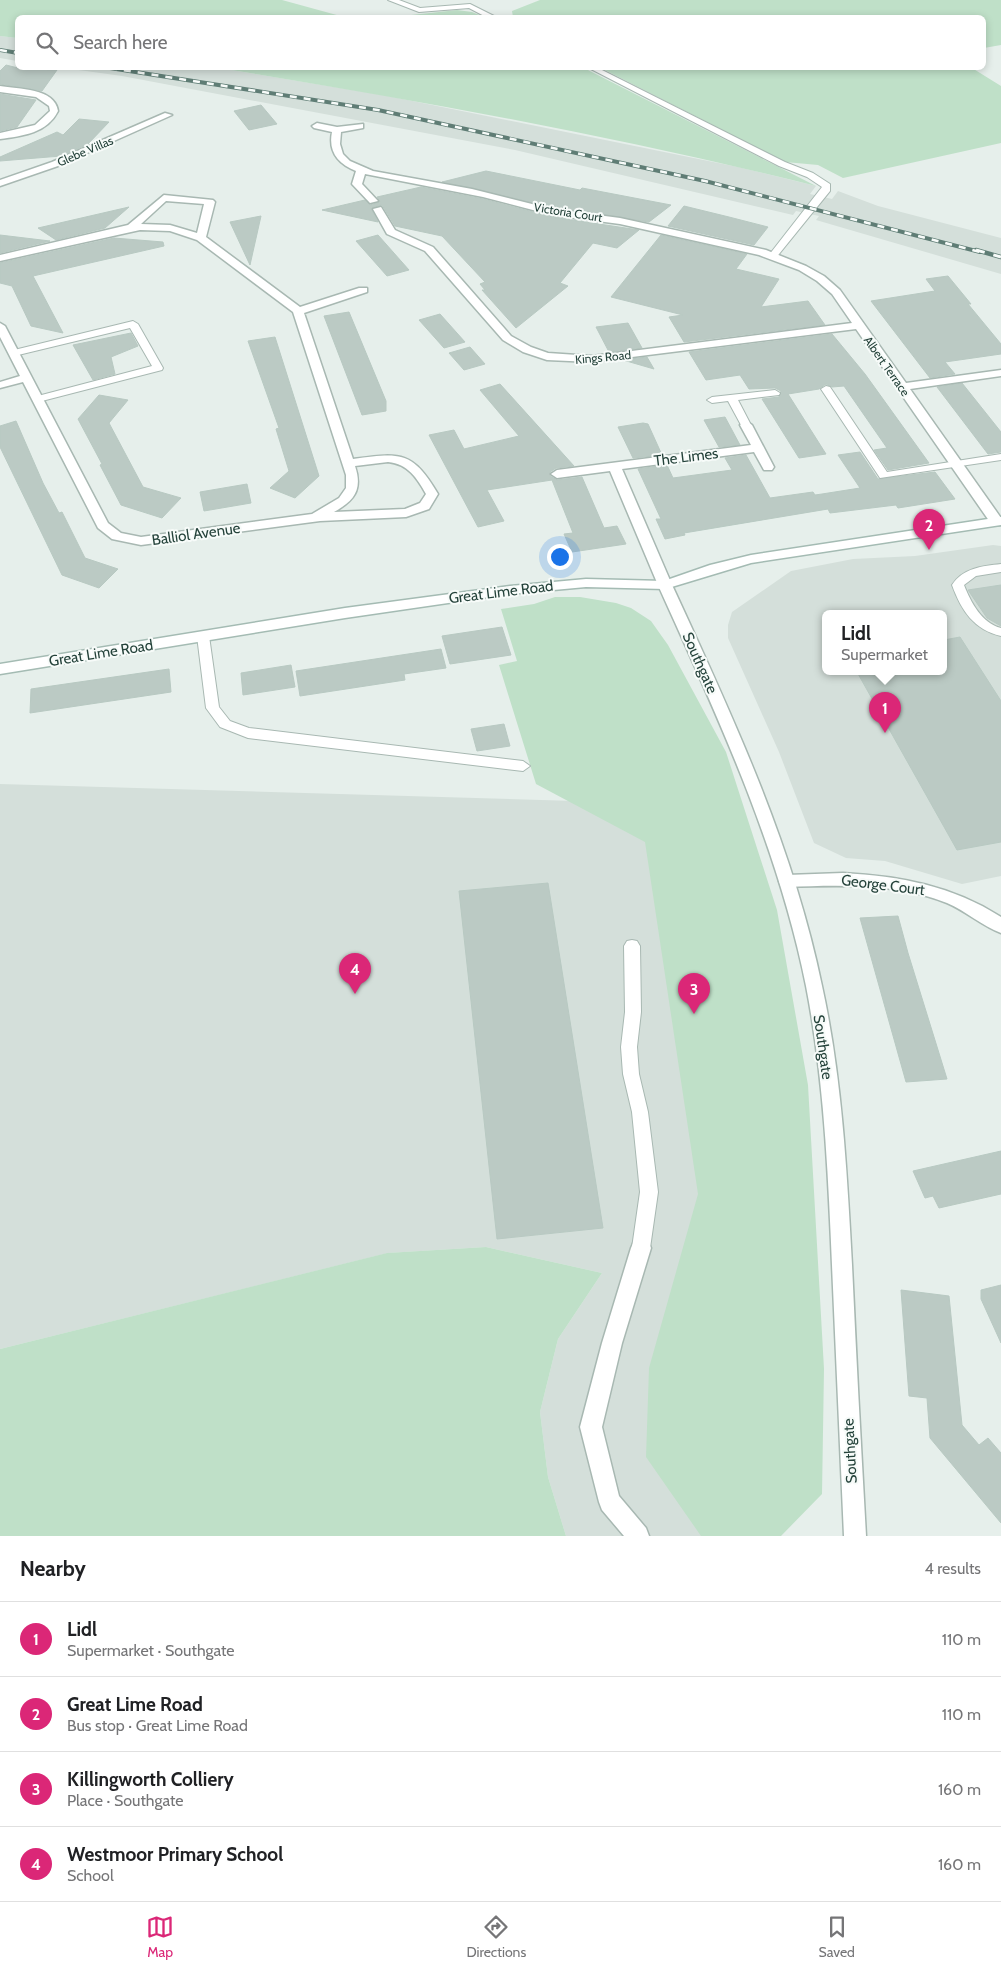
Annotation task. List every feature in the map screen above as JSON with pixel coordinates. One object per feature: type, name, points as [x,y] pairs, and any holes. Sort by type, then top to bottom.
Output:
[{"type":"street","points":[[0,89],[44,97],[53,105],[54,110],[47,121],[32,129],[0,136]]},
{"type":"street","name":"Glebe Villas","points":[[0,183],[55,164],[168,115]]},
{"type":"street","points":[[317,126],[337,130],[360,126]]},
{"type":"street","name":"Victoria Court","points":[[337,130],[334,144],[338,154],[346,162],[361,170],[410,182],[486,194],[554,212],[601,217],[746,250]]},
{"type":"street","name":"Kings Road","points":[[361,170],[357,184],[375,205],[391,232],[429,249],[507,338],[518,346],[545,357],[592,359],[858,325]]},
{"type":"street","points":[[133,226],[164,198],[210,202],[201,238]]},
{"type":"street","points":[[0,258],[133,226],[162,226],[185,230],[201,238],[298,310],[363,290]]},
{"type":"street","name":"Albert Terrace","points":[[746,250],[803,268],[831,287],[999,522]]},
{"type":"street","name":"Balliol Avenue","points":[[298,310],[352,475],[352,488],[344,501],[314,518]]},
{"type":"street","points":[[0,326],[14,354]]},
{"type":"street","name":"Balliol Avenue","points":[[14,354],[103,526],[117,536],[141,541],[314,518],[406,513],[425,506],[432,494],[420,472],[410,462],[390,458],[348,463]]},
{"type":"street","points":[[902,387],[1001,373]]},
{"type":"street","points":[[0,384],[27,378]]},
{"type":"street","points":[[746,425],[768,467]]},
{"type":"street","name":"The Limes","points":[[557,474],[758,448]]},
{"type":"street","points":[[615,467],[665,585]]},
{"type":"street","name":"Great Lime Road","points":[[0,669],[345,613],[544,586],[586,583],[665,585],[714,568],[751,559],[999,522]]},
{"type":"street","name":"Southgate","points":[[665,585],[739,749],[787,881],[814,986],[826,1060],[838,1172],[854,1536]]},
{"type":"street","name":"George Court","points":[[787,881],[866,880],[916,887],[965,903],[1001,926]]},
{"type":"street","points":[[638,1536],[610,1502],[590,1427],[612,1343],[641,1248]]},
{"type":"lane","points":[[392,0],[419,10],[470,6],[489,15]]},
{"type":"lane","points":[[597,70],[782,164],[810,174],[827,186],[826,190],[772,257]]},
{"type":"lane","points":[[14,354],[132,324],[158,368],[38,399]]},
{"type":"lane","points":[[826,389],[884,476],[1001,458]]},
{"type":"lane","points":[[712,400],[775,392]]},
{"type":"lane","points":[[731,398],[746,425]]},
{"type":"lane","points":[[1001,568],[971,574],[962,579],[958,585],[975,615],[984,626],[1001,632]]},
{"type":"lane","points":[[203,636],[213,708],[225,724],[248,733],[524,766]]},
{"type":"lane","points":[[632,946],[633,1012],[629,1047],[631,1074],[640,1112],[649,1192],[641,1248]]},
{"type":"shaded area","points":[[0,36],[15,38],[15,61],[0,58]]},
{"type":"shaded area","points":[[78,70],[231,70],[383,95],[738,167],[816,186],[810,194],[832,199],[838,191],[878,206],[1001,238],[1001,274],[816,220],[819,216],[796,211],[793,215],[515,150],[122,76]]},
{"type":"shaded area","points":[[993,545],[1001,546],[1001,876],[962,884],[885,861],[846,858],[814,843],[779,752],[728,638],[728,625],[732,612],[791,571],[853,559],[915,556]]},
{"type":"shaded area","points":[[0,784],[675,804],[742,1536],[566,1536],[548,1477],[540,1412],[558,1339],[602,1273],[486,1247],[388,1253],[0,1349]]},
{"type":"green space","points":[[0,0],[282,0],[337,15],[15,15],[15,38],[0,36]]},
{"type":"green space","points":[[540,0],[1001,0],[1001,45],[986,48],[986,15],[513,15],[512,11]]},
{"type":"green space","points":[[457,10],[479,15],[411,15]]},
{"type":"green space","points":[[231,70],[588,70],[816,186],[668,151],[369,93]]},
{"type":"green space","points":[[605,70],[975,70],[1001,86],[1001,143],[843,178],[818,165],[785,162]]},
{"type":"green space","points":[[555,597],[580,597],[616,603],[631,608],[651,621],[668,645],[726,752],[777,910],[808,1085],[824,1369],[822,1494],[781,1536],[701,1536],[646,1457],[649,1368],[698,1194],[645,842],[536,784],[499,665],[517,661],[501,609],[534,604]]},
{"type":"green space","points":[[486,1247],[602,1273],[558,1339],[540,1412],[548,1477],[566,1536],[0,1536],[0,1349],[387,1253]]},
{"type":"building","points":[[6,65],[15,67],[15,70],[57,70],[42,91],[0,84],[0,71]]},
{"type":"building","points":[[0,94],[36,100],[17,127],[0,131]]},
{"type":"building","points":[[261,105],[277,124],[249,130],[234,111]]},
{"type":"building","points":[[79,119],[109,122],[88,144],[61,156],[0,161],[0,157],[57,132],[63,135]]},
{"type":"building","points":[[486,171],[580,190],[582,188],[671,205],[649,222],[552,207],[442,182]]},
{"type":"building","points":[[421,187],[483,199],[552,217],[639,230],[617,248],[593,243],[560,283],[568,286],[516,328],[482,290],[485,290],[480,284],[485,282],[442,236],[395,226],[382,205],[371,208],[378,222],[322,210],[365,200],[370,205],[380,202],[377,197]]},
{"type":"building","points":[[684,206],[768,227],[754,245],[668,226]]},
{"type":"building","points":[[129,207],[105,228],[56,240],[38,228]]},
{"type":"building","points":[[261,216],[250,265],[230,222]]},
{"type":"building","points":[[0,235],[50,241],[0,253]]},
{"type":"building","points":[[378,235],[409,270],[387,276],[356,241]]},
{"type":"building","points":[[661,235],[747,254],[736,269],[779,279],[761,307],[808,301],[825,325],[684,342],[669,317],[683,315],[611,297]]},
{"type":"building","points":[[114,238],[163,242],[164,246],[33,276],[63,333],[31,326],[12,286],[0,283],[0,263]]},
{"type":"building","points":[[948,276],[1001,344],[1001,354],[945,362],[955,374],[930,378],[871,301],[935,291],[926,279]]},
{"type":"building","points":[[349,312],[386,401],[386,411],[362,415],[324,316]]},
{"type":"building","points":[[440,314],[465,342],[444,348],[419,320]]},
{"type":"building","points":[[628,323],[642,348],[609,352],[596,327]]},
{"type":"building","points":[[131,333],[138,346],[111,357],[115,374],[93,380],[73,345]]},
{"type":"building","points":[[832,334],[865,374],[929,463],[888,470],[874,450],[887,448],[844,386],[832,387],[826,384],[819,389],[788,394],[826,454],[799,458],[762,399],[779,397],[781,391],[775,388],[749,389],[740,375],[706,380],[689,352]]},
{"type":"building","points":[[275,337],[319,476],[295,498],[270,488],[289,471],[276,429],[279,428],[248,341]]},
{"type":"building","points":[[470,347],[485,364],[464,370],[449,353]]},
{"type":"building","points":[[647,357],[654,369],[623,360]]},
{"type":"building","points":[[962,383],[1001,432],[1001,452],[988,454],[937,387]]},
{"type":"building","points":[[500,384],[574,466],[556,468],[550,472],[550,476],[557,480],[582,477],[604,528],[617,526],[626,544],[572,552],[564,534],[573,533],[552,480],[487,490],[504,521],[478,527],[429,435],[454,430],[464,449],[519,436],[480,390]]},
{"type":"building","points":[[99,395],[128,400],[109,423],[143,487],[181,498],[162,518],[121,505],[100,465],[102,464],[78,419]]},
{"type":"building","points":[[725,417],[740,445],[719,447],[704,420]]},
{"type":"building","points":[[16,421],[43,483],[59,513],[62,512],[85,558],[118,569],[99,588],[62,575],[0,447],[0,426]]},
{"type":"building","points":[[648,424],[662,455],[633,458],[618,427]]},
{"type":"building","points":[[860,452],[878,479],[935,472],[955,499],[898,508],[896,505],[830,513],[828,509],[684,533],[685,535],[665,539],[656,519],[661,519],[638,469],[667,465],[673,478],[732,470],[725,458],[746,455],[770,498],[813,492],[815,495],[860,488],[838,455]]},
{"type":"building","points":[[247,484],[251,503],[204,511],[200,492]]},
{"type":"building","points":[[1001,585],[1001,626],[987,618],[968,590]]},
{"type":"building","points":[[502,627],[511,655],[450,664],[442,636]]},
{"type":"building","points":[[960,637],[1001,701],[1001,842],[957,850],[859,675],[947,675],[947,639]]},
{"type":"building","points":[[441,649],[446,668],[404,674],[405,680],[300,696],[296,671]]},
{"type":"building","points":[[291,665],[295,687],[243,695],[241,673]]},
{"type":"building","points":[[169,669],[171,692],[30,713],[31,689]]},
{"type":"building","points":[[504,724],[510,746],[477,751],[471,729]]},
{"type":"building","points":[[548,883],[603,1228],[497,1239],[459,891]]},
{"type":"building","points":[[898,916],[947,1079],[906,1082],[860,918]]},
{"type":"building","points":[[1001,1151],[1001,1194],[939,1208],[933,1196],[925,1198],[913,1171]]},
{"type":"building","points":[[1001,1285],[1001,1343],[981,1299],[981,1290]]},
{"type":"building","points":[[901,1290],[949,1296],[962,1425],[979,1445],[988,1438],[1001,1453],[1001,1523],[930,1438],[927,1398],[909,1396]]},
{"type":"railway","points":[[0,50],[15,52]]},
{"type":"railway","points":[[123,70],[378,110],[705,181],[980,252]]},
{"type":"railway","points":[[976,250],[1001,257]]},
{"type":"place","name":"Great Lime Road","points":[[929,550]]},
{"type":"place","name":"Lidl","points":[[885,733]]},
{"type":"place","name":"Westmoor Primary School","points":[[355,994]]},
{"type":"place","name":"Killingworth Colliery","points":[[694,1014]]}]
